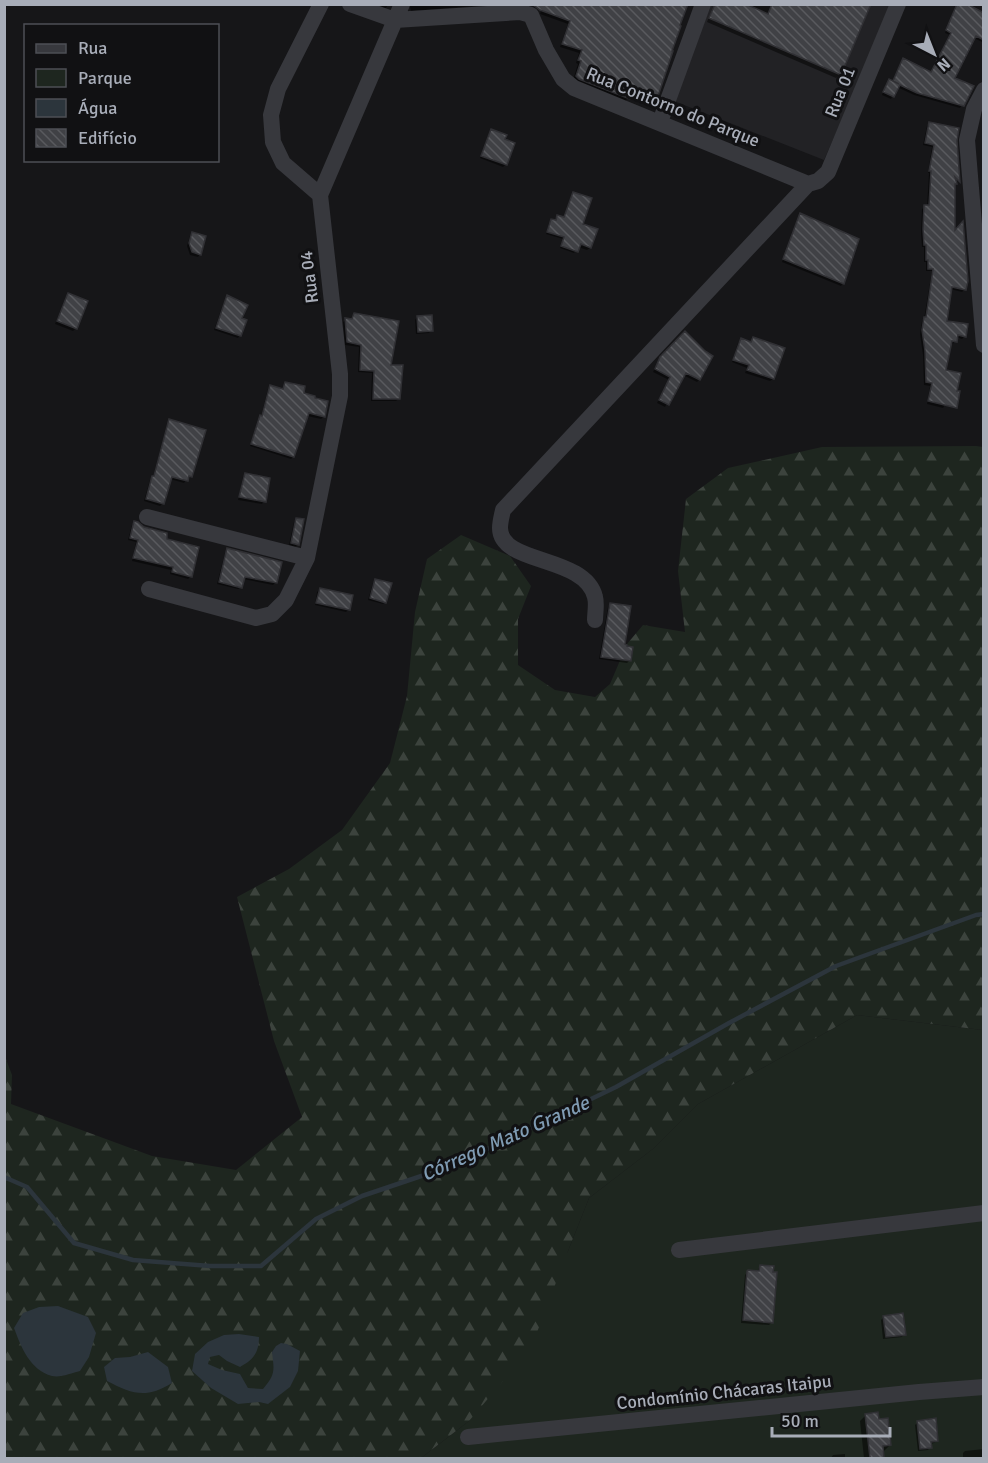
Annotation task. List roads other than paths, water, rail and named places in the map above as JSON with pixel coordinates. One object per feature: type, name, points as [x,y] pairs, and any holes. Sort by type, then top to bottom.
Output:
[{"type":"street","points":[[320,195],[283,163],[273,142],[271,114],[278,89],[321,4]]},
{"type":"street","name":"Rua Contorno do Parque","points":[[350,4],[395,20],[534,10],[546,50],[563,79],[574,88],[808,184]]},
{"type":"street","name":"Rua 04","points":[[148,589],[256,618],[272,614],[286,600],[307,558],[339,396],[340,374],[320,195],[402,4]]},
{"type":"street","points":[[660,122],[703,4]]},
{"type":"street","name":"Rua 01","points":[[595,620],[596,598],[589,584],[572,571],[514,550],[503,539],[500,529],[503,510],[808,184],[818,181],[828,172],[898,4]]},
{"type":"street","points":[[984,90],[974,109],[967,140],[984,345]]},
{"type":"street","points":[[147,517],[307,558]]},
{"type":"street","points":[[679,1250],[984,1213]]},
{"type":"street","name":"Condomínio Chácaras Itaipu","points":[[468,1437],[984,1387]]},
{"type":"water","points":[[58,1306],[88,1317],[96,1333],[89,1357],[80,1371],[52,1376],[38,1369],[27,1357],[14,1328],[23,1313],[39,1307]]},
{"type":"water","points":[[239,1334],[259,1337],[258,1347],[252,1359],[240,1367],[219,1355],[210,1357],[208,1364],[240,1374],[248,1388],[263,1389],[270,1379],[273,1368],[272,1352],[276,1346],[281,1343],[287,1344],[300,1351],[298,1371],[290,1387],[268,1404],[259,1402],[238,1404],[211,1388],[192,1371],[195,1354],[208,1342],[224,1335]]},
{"type":"water","points":[[148,1352],[168,1367],[172,1383],[154,1391],[139,1393],[107,1381],[104,1367],[115,1358]]},
{"type":"waterway","name":"Córrego Mato Grande","points":[[4,1177],[27,1187],[74,1243],[133,1260],[210,1266],[261,1266],[316,1219],[362,1196],[454,1165],[616,1087],[836,966],[984,914]]}]
